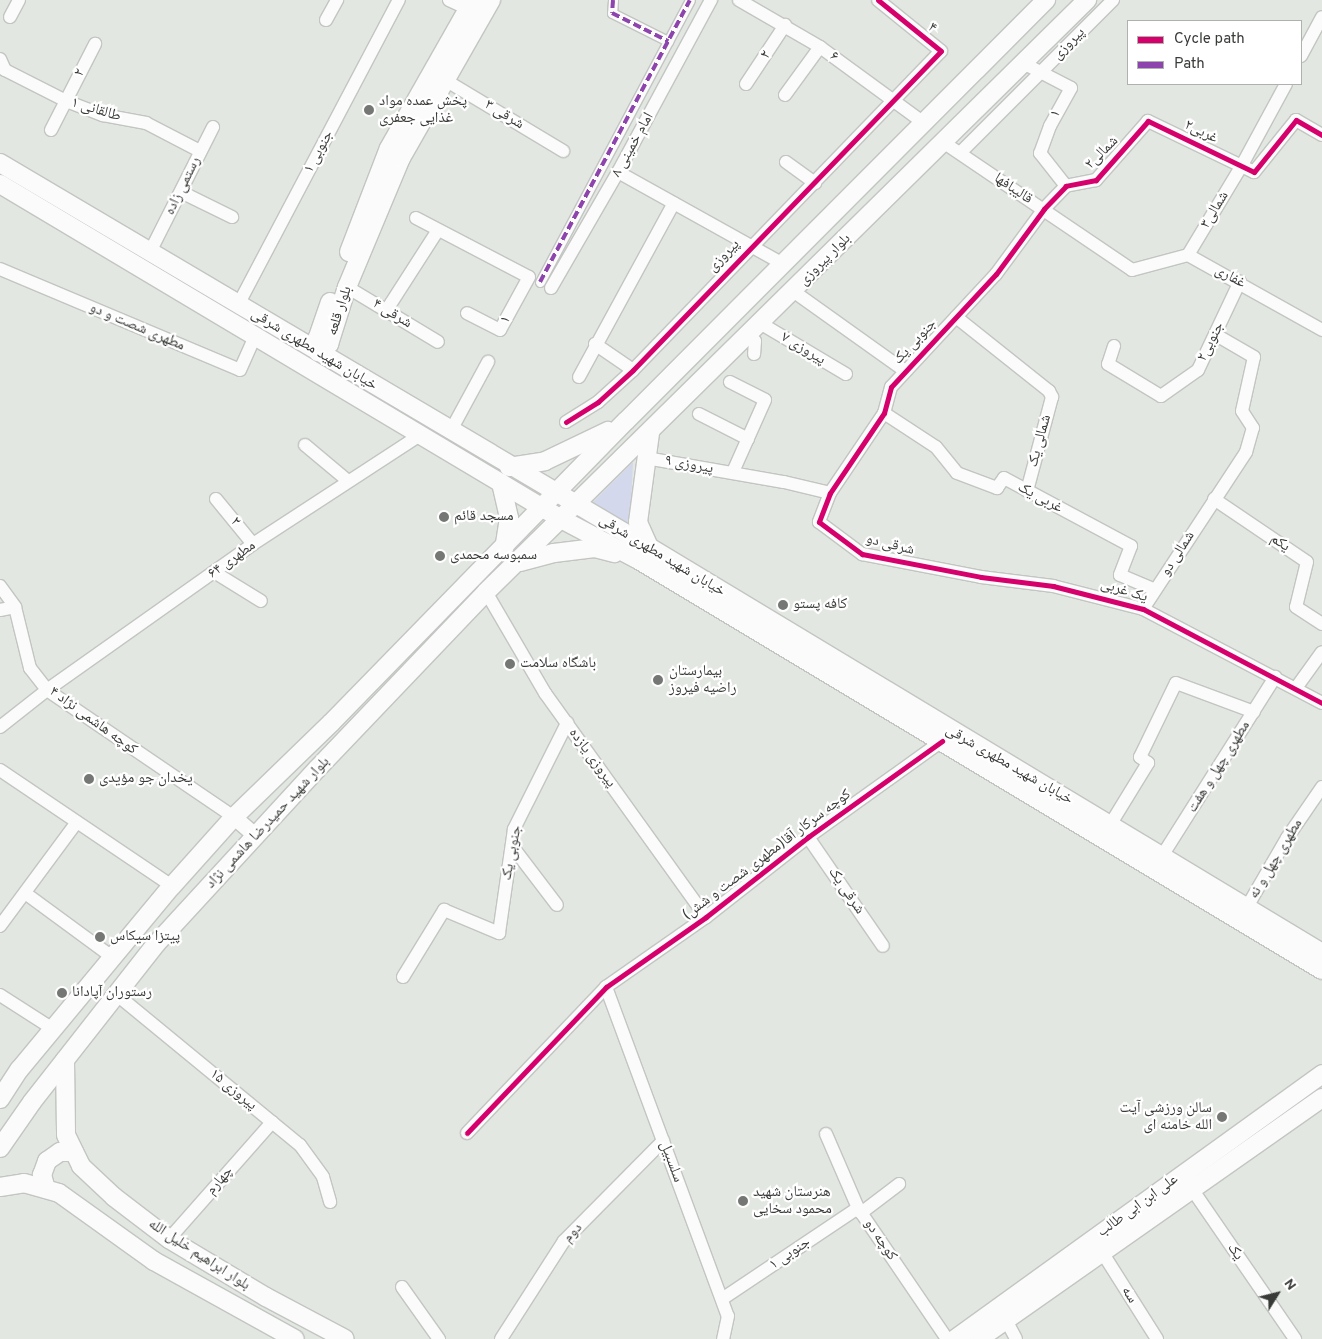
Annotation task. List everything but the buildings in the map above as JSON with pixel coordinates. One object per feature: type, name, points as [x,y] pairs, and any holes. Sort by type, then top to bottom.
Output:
[{"type":"main road","name":"بلوار قلعه","points":[[318,352],[329,344],[347,287],[401,158],[491,0]]},
{"type":"main road","name":"بلوار پیروزی","points":[[542,507],[1046,0]]},
{"type":"main road","name":"بلوار پیروزی","points":[[563,520],[1087,0]]},
{"type":"main road","name":"بلوار قلعه","points":[[318,352],[318,337],[389,148],[471,4]]},
{"type":"main road","name":"خیابان شهید مطهری شرقی","points":[[0,163],[450,432],[578,506],[643,553],[942,741],[1322,970]]},
{"type":"main road","name":"خیابان شهید مطهری شرقی","points":[[0,184],[563,520],[643,553],[1110,824],[1322,953]]},
{"type":"main road","points":[[509,467],[553,458],[583,446],[632,416],[653,430],[646,458],[638,522],[643,553],[595,548],[554,553],[517,563]]},
{"type":"main road","points":[[502,484],[509,518],[504,549]]},
{"type":"main road","name":"بلوار شهید حمیدرضا هاشمی نژاد","points":[[0,1098],[19,1070],[112,957],[234,817],[504,549],[542,507]]},
{"type":"main road","name":"بلوار شهید حمیدرضا هاشمی نژاد","points":[[0,1148],[65,1060],[156,944],[486,592],[563,520]]},
{"type":"main road","name":"بلوار ابراهیم خلیل الله","points":[[65,1060],[66,1135],[81,1166],[114,1197],[169,1239],[266,1297],[345,1339]]},
{"type":"main road","name":"علی ابن ابی طالب","points":[[955,1339],[1322,1074]]},
{"type":"main road","name":"علی ابن ابی طالب","points":[[979,1339],[1322,1098]]},
{"type":"main road","points":[[46,1189],[42,1175],[47,1161],[60,1152],[74,1152]]},
{"type":"main road","name":"بلوار ابراهیم خلیل الله","points":[[0,1187],[24,1184],[59,1194],[154,1261],[295,1339]]},
{"type":"street","points":[[10,17],[19,0]]},
{"type":"street","points":[[326,20],[337,0]]},
{"type":"street","name":"۱ جنوبی","points":[[238,305],[400,0]]},
{"type":"street","points":[[449,0],[471,4]]},
{"type":"street","points":[[613,0],[612,13],[668,41]]},
{"type":"street","points":[[416,218],[540,282],[690,0]]},
{"type":"street","name":"امام خمینی ۸","points":[[540,282],[618,172],[711,0]]},
{"type":"street","name":"۶","points":[[738,0],[820,48],[924,123]]},
{"type":"street","name":"۴","points":[[878,0],[941,51],[894,100]]},
{"type":"street","name":"پیروزی","points":[[960,152],[1113,0]]},
{"type":"street","points":[[1302,54],[1322,17]]},
{"type":"street","name":"۲","points":[[746,84],[785,26]]},
{"type":"street","name":"۲","points":[[66,101],[95,44]]},
{"type":"street","points":[[785,95],[820,48]]},
{"type":"street","name":"طالقانی ۱","points":[[0,59],[5,70],[66,101],[103,115],[146,123],[200,151]]},
{"type":"street","name":"۱","points":[[1024,63],[1071,88],[1050,126],[1040,153],[1066,186]]},
{"type":"street","name":"۳ شرقی","points":[[446,80],[563,151]]},
{"type":"street","name":"شمالی۳","points":[[1188,255],[1242,165],[1285,85]]},
{"type":"street","name":"پیروزی","points":[[566,422],[598,402],[633,370],[894,100]]},
{"type":"street","points":[[51,130],[66,101]]},
{"type":"street","points":[[1242,165],[1254,172],[1296,120],[1322,135]]},
{"type":"street","name":"شمالی۲","points":[[1066,186],[1096,180],[1148,121]]},
{"type":"street","name":"غربی۲","points":[[1148,121],[1242,165]]},
{"type":"street","name":"رستمی زاده","points":[[154,244],[213,128]]},
{"type":"street","name":"قالیبافها","points":[[943,142],[1132,270],[1188,255]]},
{"type":"street","points":[[786,162],[815,183]]},
{"type":"street","points":[[618,172],[783,264]]},
{"type":"street","points":[[1044,209],[1066,186]]},
{"type":"street","points":[[181,192],[232,217]]},
{"type":"street","points":[[579,377],[595,344],[674,203]]},
{"type":"street","name":"جنوبی یک","points":[[824,505],[830,493],[884,413],[891,387],[996,274],[1044,209]]},
{"type":"street","points":[[386,311],[438,230]]},
{"type":"street","name":"غفاری","points":[[1188,255],[1240,281],[1322,330]]},
{"type":"street","name":"مطهری شصت و دو","points":[[0,269],[240,370],[255,336]]},
{"type":"street","name":"جنوبی۲","points":[[1114,346],[1108,364],[1161,396],[1198,370],[1240,281]]},
{"type":"street","name":"۱","points":[[467,313],[500,330],[540,282]]},
{"type":"street","name":"شرقی ۴","points":[[347,287],[438,342]]},
{"type":"street","points":[[793,291],[905,371]]},
{"type":"street","name":"شمالی یک","points":[[956,317],[1050,391],[1052,397],[1027,491]]},
{"type":"street","points":[[754,329],[754,354]]},
{"type":"street","name":"پیروزی ۷","points":[[754,329],[846,374]]},
{"type":"street","points":[[1214,499],[1246,452],[1254,428],[1242,411],[1254,357],[1216,335]]},
{"type":"street","points":[[595,344],[633,370]]},
{"type":"street","points":[[450,432],[488,362]]},
{"type":"street","points":[[730,382],[766,400],[733,472],[830,493]]},
{"type":"street","name":"غربی یک","points":[[884,413],[936,447],[957,473],[997,488],[1004,478],[1131,546],[1120,575],[1155,590]]},
{"type":"street","points":[[699,414],[748,439]]},
{"type":"street","name":"مطهری ۶۴","points":[[0,728],[47,690],[253,544],[420,435]]},
{"type":"street","points":[[305,445],[348,481]]},
{"type":"street","name":"پیروزی ۹","points":[[646,458],[733,472]]},
{"type":"street","name":"شمالی دو","points":[[1143,609],[1214,499]]},
{"type":"street","name":"یکم","points":[[1214,499],[1307,562],[1296,607],[1322,624]]},
{"type":"street","name":"۲","points":[[216,500],[253,544]]},
{"type":"street","name":"شرقی دو","points":[[824,505],[819,522],[862,554],[980,577]]},
{"type":"street","points":[[214,572],[261,601]]},
{"type":"street","name":"یک غربی","points":[[980,577],[1053,586],[1143,609],[1322,702]]},
{"type":"street","name":"کوچه هاشمی نژاد ۴","points":[[0,586],[15,607],[30,668],[47,690],[234,817]]},
{"type":"street","name":"پیروزی یازده","points":[[486,592],[566,724],[706,917]]},
{"type":"street","points":[[0,610],[15,607]]},
{"type":"street","points":[[1296,688],[1322,652]]},
{"type":"street","name":"مطهری چهل و هفت","points":[[1162,856],[1275,677]]},
{"type":"street","points":[[1110,824],[1148,763],[1140,757],[1176,683],[1254,712]]},
{"type":"street","name":"جنوبی یک","points":[[403,977],[446,910],[498,933],[514,829],[566,724]]},
{"type":"street","name":"(مطهری شصت و شش)کوچه سرکار آقا","points":[[468,1133],[606,987],[706,917],[808,837],[942,741]]},
{"type":"street","points":[[0,770],[172,886]]},
{"type":"street","name":"مطهری چهل و نه","points":[[1247,907],[1287,838],[1322,786]]},
{"type":"street","points":[[234,817],[256,836]]},
{"type":"street","points":[[0,926],[76,822]]},
{"type":"street","name":"شرقی یک","points":[[808,837],[883,946]]},
{"type":"street","points":[[512,846],[557,905]]},
{"type":"street","points":[[25,893],[112,957]]},
{"type":"street","name":"سلسبیل","points":[[606,987],[728,1316],[723,1339]]},
{"type":"street","name":"پیروزی ۱۵","points":[[116,994],[300,1145],[323,1177],[330,1202]]},
{"type":"street","points":[[0,995],[53,1029]]},
{"type":"street","name":"چهارم","points":[[169,1239],[272,1122]]},
{"type":"street","name":"کوچه دو","points":[[826,1134],[859,1210],[947,1339]]},
{"type":"street","name":"دوم","points":[[502,1339],[564,1241],[663,1142]]},
{"type":"street","name":"جنوبی ۱","points":[[722,1300],[899,1184]]},
{"type":"street","name":"یک","points":[[1192,1189],[1295,1339]]},
{"type":"street","name":"سه","points":[[1102,1252],[1157,1339]]},
{"type":"street","points":[[402,1287],[439,1339]]},
{"type":"street","points":[[1006,1320],[1016,1339]]},
{"type":"shaded area","points":[[633,462],[630,526],[590,505]]},
{"type":"marked path","points":[[613,0],[612,13],[668,41]]},
{"type":"marked path","points":[[540,282],[690,0]]},
{"type":"cycle path","points":[[566,422],[598,402],[633,370],[941,51],[878,0]]},
{"type":"cycle path","points":[[1322,135],[1296,120],[1254,172],[1148,121],[1096,180],[1066,186],[1044,209],[996,274],[891,387],[884,413],[830,493],[819,522],[862,554],[981,577],[1053,586],[1143,609],[1322,703]]},
{"type":"cycle path","points":[[467,1133],[606,987],[706,917],[808,837],[942,741]]},
{"type":"place","name":"پخش عمده مواد غذایی جعفری","points":[[369,110]]},
{"type":"place","name":"مسجد قائم","points":[[444,517]]},
{"type":"place","name":"سمبوسه محمدی","points":[[440,556]]},
{"type":"place","name":"کافه پستو","points":[[783,605]]},
{"type":"place","name":"باشگاه سلامت","points":[[510,664]]},
{"type":"place","name":"بیمارستان راضیه فیروز","points":[[658,680]]},
{"type":"place","name":"یخدان جو مؤیدی","points":[[89,779]]},
{"type":"place","name":"پیتزا سیکاس","points":[[100,937]]},
{"type":"place","name":"رستوران آپادانا","points":[[62,993]]},
{"type":"place","name":"سالن ورزشى آیت الله خامنه اى","points":[[1222,1117]]},
{"type":"place","name":"هنرستان شهید محمود سخایی","points":[[743,1201]]}]
